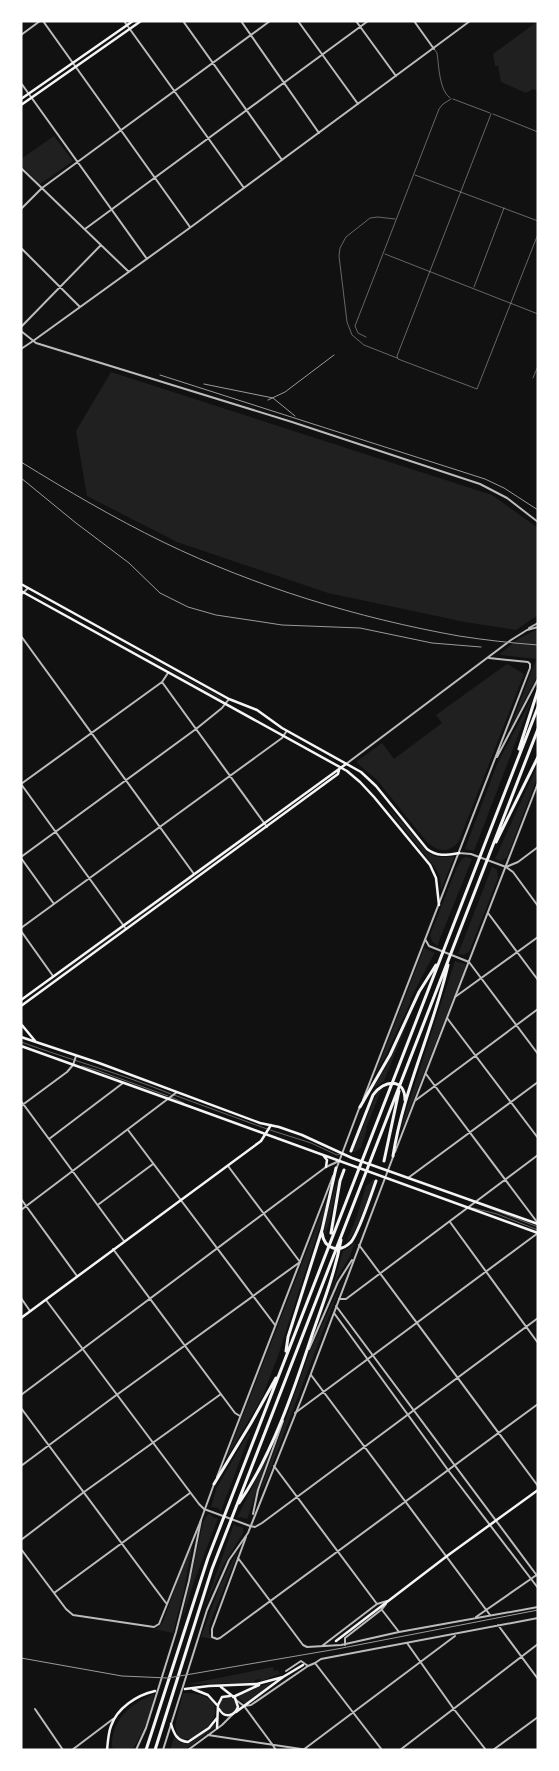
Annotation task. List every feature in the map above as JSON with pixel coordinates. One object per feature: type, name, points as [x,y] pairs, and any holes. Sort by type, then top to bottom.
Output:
[{"type":"highway","points":[[515,766],[538,690]]},
{"type":"highway","points":[[146,1750],[200,1579],[225,1512],[538,707]]},
{"type":"highway","points":[[155,1750],[206,1586],[538,729]]},
{"type":"highway","points":[[489,856],[538,757]]},
{"type":"highway","points":[[393,1156],[405,1103],[443,987],[451,952]]},
{"type":"highway","points":[[360,1107],[390,1055],[419,992],[440,958]]},
{"type":"highway","points":[[384,1161],[402,1079]]},
{"type":"highway","points":[[351,1151],[374,1095],[383,1084],[395,1084],[404,1093],[405,1103]]},
{"type":"highway","points":[[285,1357],[288,1337],[322,1230],[336,1168]]},
{"type":"highway","points":[[324,1257],[334,1224],[339,1188],[344,1170]]},
{"type":"highway","points":[[322,1230],[323,1239],[332,1248],[345,1247],[353,1239],[376,1181]]},
{"type":"highway","points":[[236,1508],[252,1483],[287,1404],[332,1282],[343,1232]]},
{"type":"highway","points":[[214,1484],[238,1446],[281,1368]]},
{"type":"main road","points":[[21,99],[133,21]]},
{"type":"main road","points":[[21,105],[141,21]]},
{"type":"main road","points":[[21,584],[228,699],[257,710],[287,731],[361,772],[376,786],[427,849],[442,855],[459,853]]},
{"type":"main road","points":[[22,593],[284,735],[357,779],[430,865],[437,883],[439,905]]},
{"type":"main road","points":[[21,1000],[346,764]]},
{"type":"main road","points":[[21,1006],[267,827],[338,774],[340,769]]},
{"type":"main road","points":[[21,1024],[37,1043]]},
{"type":"main road","points":[[21,1040],[37,1043],[76,1056],[260,1123],[318,1141],[352,1158],[538,1225]]},
{"type":"main road","points":[[21,1046],[123,1083],[171,1097],[385,1178],[538,1232]]},
{"type":"main road","points":[[21,1318],[261,1141],[271,1125]]},
{"type":"main road","points":[[322,1154],[326,1160],[326,1166]]},
{"type":"main road","points":[[336,1641],[538,1488]]},
{"type":"main road","points":[[190,1689],[208,1695],[224,1715],[234,1713],[283,1677],[303,1665]]},
{"type":"main road","points":[[217,1728],[218,1703],[222,1697],[232,1697],[283,1677]]},
{"type":"main road","points":[[185,1689],[262,1684]]},
{"type":"main road","points":[[219,1686],[236,1700],[238,1707],[234,1713]]},
{"type":"main road","points":[[108,1749],[109,1732],[115,1717],[135,1699],[155,1691]]},
{"type":"main road","points":[[172,1724],[174,1734],[178,1739],[188,1742],[209,1728],[217,1718]]},
{"type":"street","points":[[21,34],[40,21]]},
{"type":"street","points":[[43,21],[191,227]]},
{"type":"street","points":[[124,21],[244,188]]},
{"type":"street","points":[[183,21],[282,160]]},
{"type":"street","points":[[241,21],[320,133]]},
{"type":"street","points":[[21,210],[42,188],[270,21]]},
{"type":"street","points":[[298,21],[358,104]]},
{"type":"street","points":[[356,21],[396,76]]},
{"type":"street","points":[[85,229],[368,21]]},
{"type":"street","points":[[414,21],[434,49]]},
{"type":"street","points":[[21,350],[320,133],[470,21]]},
{"type":"street","points":[[21,83],[147,259]]},
{"type":"street","points":[[21,168],[129,272]]},
{"type":"street","points":[[21,327],[101,245]]},
{"type":"street","points":[[21,248],[80,307]]},
{"type":"street","points":[[21,331],[33,341],[292,422],[480,484],[507,498],[538,522]]},
{"type":"street","points":[[22,593],[28,588]]},
{"type":"street","points":[[346,764],[538,623]]},
{"type":"street","points":[[527,630],[538,627]]},
{"type":"street","points":[[21,636],[194,874]]},
{"type":"street","points":[[136,1750],[146,1728],[176,1632],[204,1509],[530,668],[530,664],[525,662],[489,658]]},
{"type":"street","points":[[126,929],[21,784],[162,682],[168,672]]},
{"type":"street","points":[[495,761],[538,679]]},
{"type":"street","points":[[162,682],[267,827]]},
{"type":"street","points":[[54,904],[21,857],[196,729],[226,704],[228,699]]},
{"type":"street","points":[[54,976],[21,930],[287,731]]},
{"type":"street","points":[[538,783],[387,1171],[296,1413],[253,1517],[211,1633],[215,1638],[220,1638],[538,1404]]},
{"type":"street","points":[[506,868],[518,862],[538,847]]},
{"type":"street","points":[[459,853],[472,854],[512,872],[538,906]]},
{"type":"street","points":[[488,913],[538,980]]},
{"type":"street","points":[[455,997],[538,937]]},
{"type":"street","points":[[425,939],[427,944],[435,949],[469,962],[538,1054]]},
{"type":"street","points":[[416,1100],[538,1009]]},
{"type":"street","points":[[447,1018],[538,1138]]},
{"type":"street","points":[[22,1105],[67,1072],[73,1065],[76,1056]]},
{"type":"street","points":[[426,1074],[538,1225]]},
{"type":"street","points":[[408,1178],[538,1082]]},
{"type":"street","points":[[49,1139],[123,1083]]},
{"type":"street","points":[[21,1210],[177,1092]]},
{"type":"street","points":[[21,1101],[22,1105],[124,1241]]},
{"type":"street","points":[[128,1130],[275,1325]]},
{"type":"street","points":[[339,1299],[346,1299],[538,1155]]},
{"type":"street","points":[[21,1395],[326,1166],[340,1161]]},
{"type":"street","points":[[98,1205],[153,1164]]},
{"type":"street","points":[[227,1165],[300,1262]]},
{"type":"street","points":[[21,1199],[77,1276]]},
{"type":"street","points":[[450,1222],[538,1343]]},
{"type":"street","points":[[296,1413],[538,1232]]},
{"type":"street","points":[[359,1245],[538,1488]]},
{"type":"street","points":[[113,1249],[220,1394],[235,1413],[240,1416]]},
{"type":"street","points":[[305,1356],[338,1282],[354,1258]]},
{"type":"street","points":[[21,1466],[300,1262]]},
{"type":"street","points":[[21,1298],[30,1311]]},
{"type":"street","points":[[46,1300],[152,1443],[204,1509],[250,1526],[258,1525],[538,1318]]},
{"type":"street","points":[[336,1306],[537,1575],[474,1618]]},
{"type":"street","points":[[334,1312],[448,1470],[538,1588]]},
{"type":"street","points":[[310,1374],[490,1615]]},
{"type":"street","points":[[21,1540],[220,1394]]},
{"type":"street","points":[[253,1517],[258,1490],[283,1422],[287,1404]]},
{"type":"street","points":[[21,1408],[167,1603]]},
{"type":"street","points":[[274,1466],[377,1604]]},
{"type":"street","points":[[54,1593],[190,1493]]},
{"type":"street","points":[[21,1549],[69,1613],[76,1617],[150,1627],[159,1624],[201,1520]]},
{"type":"street","points":[[163,1750],[198,1636],[218,1582],[234,1552],[248,1533]]},
{"type":"street","points":[[238,1558],[303,1645],[307,1647],[345,1644],[399,1632],[538,1607]]},
{"type":"street","points":[[322,1646],[377,1604],[388,1600]]},
{"type":"street","points":[[345,1644],[345,1638],[382,1610],[388,1600]]},
{"type":"street","points":[[382,1610],[399,1632]]},
{"type":"street","points":[[244,1706],[251,1705],[308,1666],[324,1658],[538,1618]]},
{"type":"street","points":[[498,1626],[538,1679]]},
{"type":"street","points":[[303,1749],[457,1634]]},
{"type":"street","points":[[407,1643],[453,1708],[486,1750]]},
{"type":"street","points":[[400,1750],[538,1644]]},
{"type":"street","points":[[286,1671],[301,1661],[308,1666]]},
{"type":"street","points":[[316,1663],[382,1750]]},
{"type":"street","points":[[236,1700],[244,1706],[276,1750]]},
{"type":"street","points":[[35,1709],[63,1750]]},
{"type":"street","points":[[188,1750],[234,1713]]},
{"type":"street","points":[[72,1750],[115,1717]]},
{"type":"street","points":[[493,1750],[538,1717]]},
{"type":"street","points":[[217,1728],[220,1737]]},
{"type":"street","points":[[208,1735],[308,1750]]},
{"type":"lane","points":[[434,49],[437,54],[445,92],[451,99],[538,132]]},
{"type":"lane","points":[[366,337],[358,333],[355,326],[439,109],[451,99]]},
{"type":"lane","points":[[397,358],[491,114]]},
{"type":"lane","points":[[414,174],[538,221]]},
{"type":"lane","points":[[474,289],[504,208]]},
{"type":"lane","points":[[397,219],[370,218],[346,237],[340,248],[339,256],[348,326],[352,335],[364,345],[397,358],[400,361],[477,389],[538,234]]},
{"type":"lane","points":[[384,254],[538,314]]},
{"type":"lane","points":[[533,378],[538,366]]},
{"type":"lane","points":[[21,1040],[74,1060],[97,1066],[171,1097]]},
{"type":"lane","points":[[73,1065],[96,1070],[311,1143],[337,1155],[342,1154]]},
{"type":"shaded area","points":[[538,21],[538,91],[533,89],[526,93],[501,82],[498,66],[495,66],[493,54]]},
{"type":"shaded area","points":[[54,136],[73,161],[40,184],[21,165],[21,159]]},
{"type":"shaded area","points":[[111,372],[492,495],[538,528],[538,615],[516,630],[465,622],[328,593],[177,542],[87,496],[76,431]]},
{"type":"shaded area","points":[[538,629],[538,674],[509,731],[536,659],[500,654],[518,639]]},
{"type":"shaded area","points":[[104,633],[221,697],[221,699]]},
{"type":"shaded area","points":[[507,664],[524,674],[459,841],[447,850],[439,849],[426,841],[377,780],[357,761],[382,743],[394,759],[442,723],[436,715]]},
{"type":"shaded area","points":[[534,694],[474,851],[465,849],[497,764]]},
{"type":"shaded area","points":[[538,764],[536,781],[507,857],[501,861],[495,859]]},
{"type":"shaded area","points":[[332,775],[265,825],[21,1004],[124,926]]},
{"type":"shaded area","points":[[386,806],[428,853],[437,857],[454,857],[441,890],[440,877],[436,869]]},
{"type":"shaded area","points":[[466,857],[472,859],[437,946],[432,941],[430,935],[457,867],[462,859]]},
{"type":"shaded area","points":[[492,867],[497,870],[498,878],[469,952],[463,955],[458,954]]},
{"type":"shaded area","points":[[424,948],[435,953],[410,1000],[375,1075]]},
{"type":"shaded area","points":[[455,961],[465,964],[465,968],[401,1131],[404,1117]]},
{"type":"shaded area","points":[[411,1014],[384,1081],[373,1088],[385,1069]]},
{"type":"shaded area","points":[[382,1088],[366,1128],[361,1148],[355,1152],[353,1151],[376,1095]]},
{"type":"shaded area","points":[[342,1169],[330,1219],[325,1236],[328,1212]]},
{"type":"shaded area","points":[[375,1180],[359,1223],[346,1243],[366,1186]]},
{"type":"shaded area","points":[[327,1199],[328,1201],[278,1356],[262,1398],[226,1459]]},
{"type":"shaded area","points":[[355,1242],[350,1256],[337,1278],[325,1308],[343,1251]]},
{"type":"shaded area","points":[[343,1279],[265,1483],[260,1491],[310,1351]]},
{"type":"shaded area","points":[[249,1432],[250,1434],[221,1511],[218,1508],[211,1507],[217,1487]]},
{"type":"shaded area","points":[[271,1449],[247,1519],[237,1518]]},
{"type":"shaded area","points":[[208,1514],[218,1518],[182,1620],[203,1522]]},
{"type":"shaded area","points":[[234,1524],[237,1527],[243,1528],[243,1533],[223,1566],[204,1608]]},
{"type":"shaded area","points":[[190,1547],[192,1548],[184,1590],[173,1633],[154,1629],[158,1628],[163,1622]]},
{"type":"shaded area","points":[[237,1552],[209,1626],[209,1633],[213,1639],[201,1637],[220,1585]]},
{"type":"shaded area","points":[[273,1667],[274,1671],[278,1670],[280,1674],[261,1681],[260,1679],[255,1680],[254,1683],[188,1684]]},
{"type":"shaded area","points":[[272,1682],[245,1704],[237,1696]]},
{"type":"shaded area","points":[[183,1693],[202,1695],[212,1702],[215,1711],[206,1729],[197,1736],[187,1739],[178,1737],[175,1726]]},
{"type":"shaded area","points":[[154,1694],[146,1723],[132,1750],[114,1750],[112,1747],[115,1729],[124,1714],[137,1703]]},
{"type":"shaded area","points":[[228,1696],[234,1699],[237,1705],[234,1711],[228,1714],[222,1711],[219,1705],[222,1699]]},
{"type":"shaded area","points":[[215,1724],[215,1727],[185,1750],[170,1750],[174,1737],[181,1743],[189,1744]]},
{"type":"railway","points":[[268,400],[285,392],[334,355]]},
{"type":"railway","points":[[160,375],[485,479],[504,488],[538,510]]},
{"type":"railway","points":[[204,384],[273,398],[295,416]]},
{"type":"railway","points":[[21,462],[91,504],[163,542],[271,587],[345,610],[421,629],[538,645]]},
{"type":"railway","points":[[21,478],[129,563],[160,593],[188,607],[216,615],[282,625],[360,628],[432,643],[481,647]]},
{"type":"railway","points":[[21,1658],[122,1676],[168,1678],[337,1649],[538,1610]]}]
